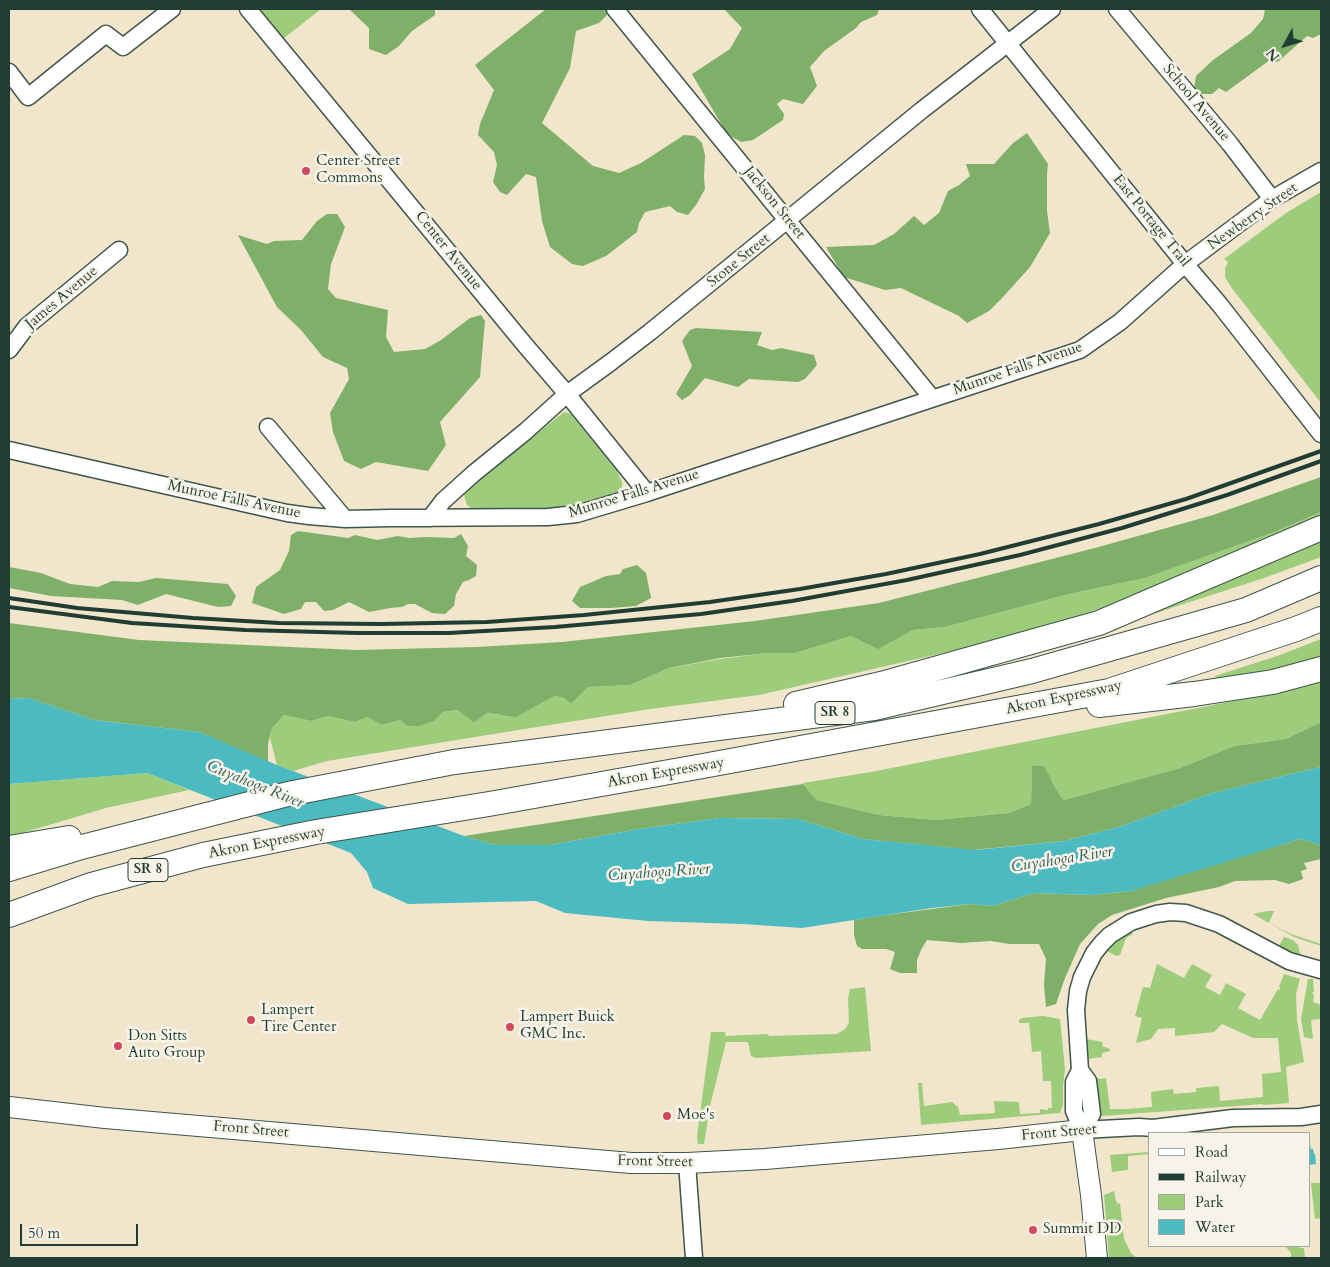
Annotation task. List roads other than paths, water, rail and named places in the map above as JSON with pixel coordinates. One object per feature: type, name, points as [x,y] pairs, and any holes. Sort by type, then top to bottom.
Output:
[{"type":"highway","points":[[676,732],[881,684],[1099,622],[1321,528]]},
{"type":"highway","name":"SR 8","points":[[9,870],[78,848],[288,794],[454,762],[874,708],[1023,673],[1246,610],[1321,578]]},
{"type":"highway","name":"Akron Expressway","points":[[9,915],[91,885],[203,855],[292,837],[664,773],[1109,691],[1321,619]]},
{"type":"highway","points":[[908,728],[1194,694],[1273,682],[1321,670]]},
{"type":"highway","points":[[9,848],[228,810]]},
{"type":"main road","name":"Front Street","points":[[9,1107],[105,1118],[631,1163],[687,1163],[765,1159],[1082,1130]]},
{"type":"main road","points":[[1082,1130],[1097,1258]]},
{"type":"street","points":[[9,72],[28,97],[106,34],[123,48],[172,9]]},
{"type":"street","name":"Center Avenue","points":[[248,9],[647,493]]},
{"type":"street","name":"Jackson Street","points":[[615,9],[932,398]]},
{"type":"street","name":"East Portage Trail","points":[[980,9],[1321,434]]},
{"type":"street","name":"Stone Street","points":[[430,518],[448,496],[567,394],[612,362],[922,110],[1052,9]]},
{"type":"street","name":"School Avenue","points":[[1117,9],[1230,144],[1272,199]]},
{"type":"street","name":"Newberry Street","points":[[1185,264],[1272,199],[1321,171]]},
{"type":"street","name":"James Avenue","points":[[9,350],[27,326],[119,250]]},
{"type":"street","name":"Munroe Falls Avenue","points":[[9,450],[287,513],[309,516],[345,519],[563,516],[577,514],[647,493],[1080,350],[1120,322],[1185,264]]},
{"type":"street","points":[[268,428],[345,519]]},
{"type":"street","points":[[1082,1130],[1092,1114],[1088,1081],[1080,1070],[1076,1010],[1078,992],[1082,977],[1094,953],[1110,935],[1131,922],[1156,914],[1170,912],[1186,913],[1219,924],[1289,961],[1321,970]]},
{"type":"street","name":"Front Street","points":[[1082,1130],[1153,1128],[1233,1118],[1301,1117],[1321,1114]]},
{"type":"street","points":[[687,1163],[694,1258]]},
{"type":"water","name":"Cuyahoga River","points":[[28,698],[94,720],[199,732],[277,765],[464,836],[495,845],[550,845],[639,829],[720,818],[798,819],[863,839],[976,850],[1065,841],[1119,827],[1213,793],[1321,767],[1321,845],[1301,839],[1131,891],[1091,895],[1034,893],[993,906],[970,904],[932,908],[802,928],[648,921],[565,913],[536,901],[408,904],[373,888],[367,872],[351,853],[147,773],[9,784],[9,699]]},
{"type":"water","points":[[1310,1144],[1315,1154],[1316,1164],[1310,1165]]},
{"type":"railway","points":[[9,598],[77,608],[193,618],[279,623],[381,624],[487,622],[584,615],[710,602],[886,574],[980,554],[1099,524],[1186,499],[1321,451]]},
{"type":"railway","points":[[9,607],[132,623],[245,630],[358,633],[449,633],[555,627],[701,614],[792,601],[907,580],[1020,555],[1122,528],[1227,495],[1321,461]]},
{"type":"place","name":"Center Street Commons","points":[[306,171]]},
{"type":"place","name":"Lampert Tire Center","points":[[251,1020]]},
{"type":"place","name":"Lampert Buick GMC Inc.","points":[[510,1027]]},
{"type":"place","name":"Don Sitts Auto Group","points":[[118,1046]]},
{"type":"place","name":"Moe's","points":[[667,1116]]},
{"type":"place","name":"Summit DD","points":[[1033,1230]]}]
